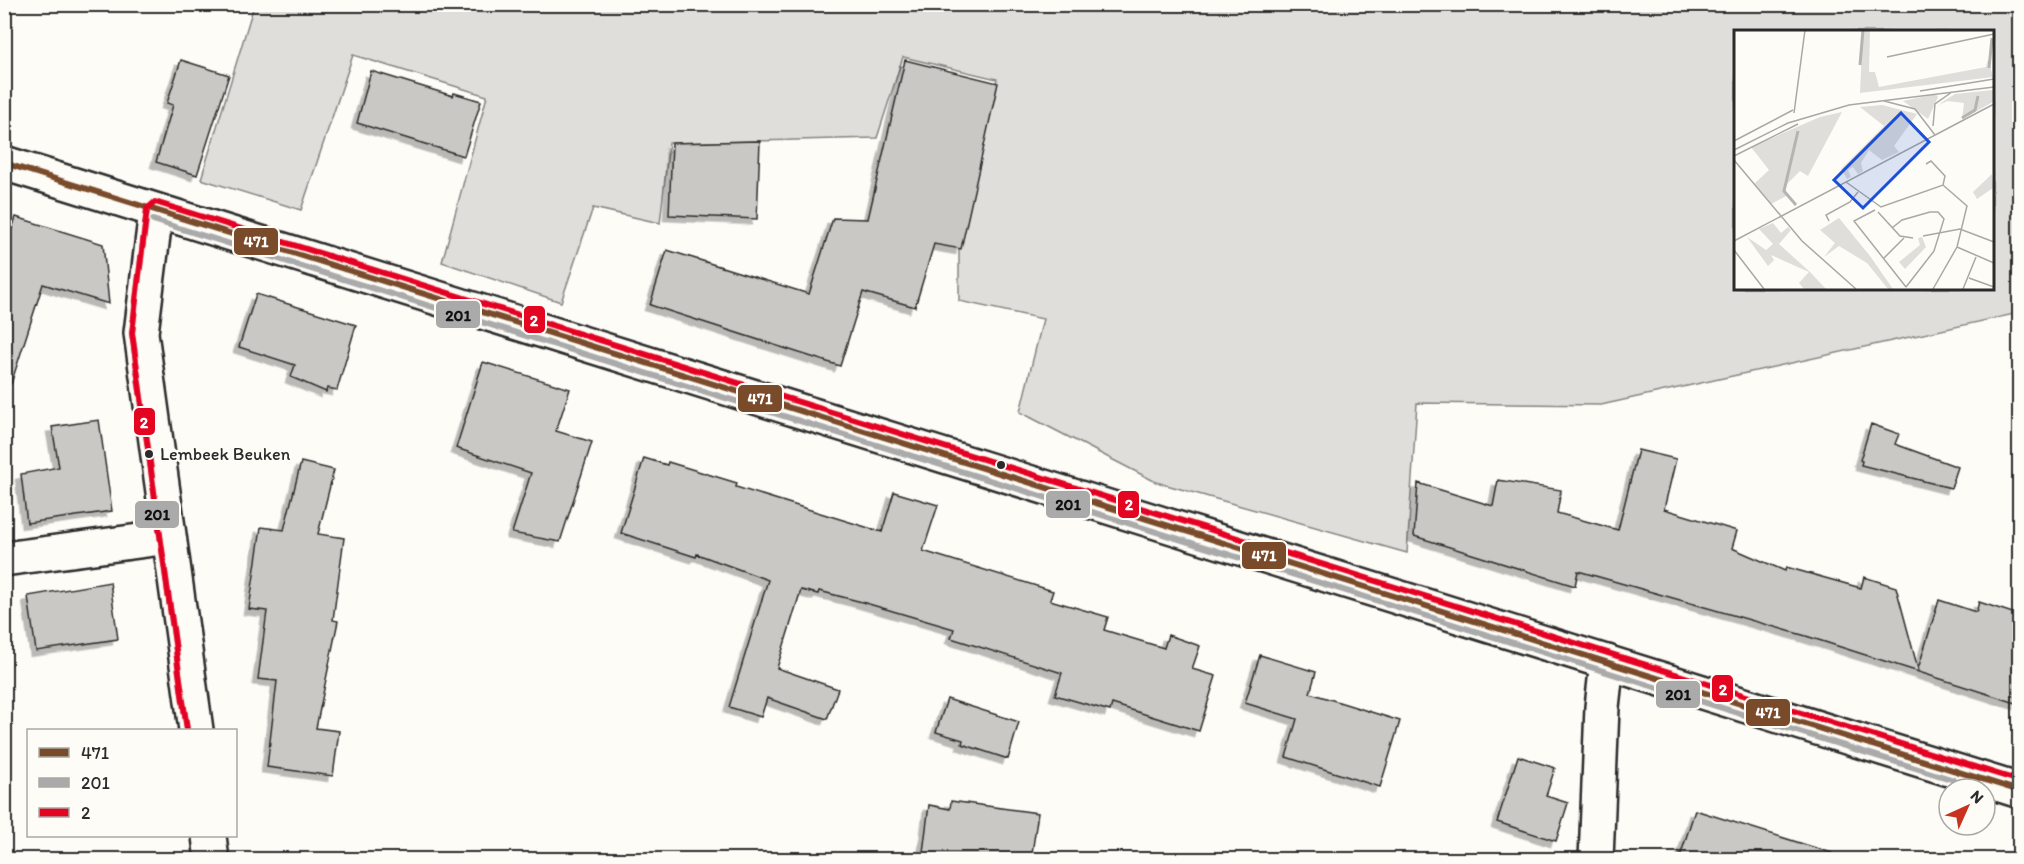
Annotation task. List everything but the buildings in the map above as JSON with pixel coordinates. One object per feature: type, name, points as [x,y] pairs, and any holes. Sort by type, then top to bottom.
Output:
[{"type":"main road","points":[[4,163],[2019,791]]},
{"type":"main road","points":[[156,211],[141,333],[196,729]]},
{"type":"main road","points":[[4,559],[169,537]]},
{"type":"main road","points":[[1596,860],[1602,707],[1607,662]]},
{"type":"main road","points":[[209,837],[212,860]]},
{"type":"shaded area","points":[[254,5],[2019,5],[2019,313],[1601,405],[1417,403],[1407,553],[1156,482],[1020,412],[1043,319],[959,301],[959,249],[997,79],[903,57],[877,138],[669,143],[660,223],[593,208],[561,302],[442,262],[487,96],[353,55],[301,210],[201,179]]},
{"type":"transit line","name":"471","points":[[4,163],[2020,791]]},
{"type":"transit line","name":"2","points":[[187,729],[132,333],[147,209],[155,202],[2020,781]]},
{"type":"transit line","name":"201","points":[[147,210],[132,333],[187,729]]},
{"type":"transit line","name":"201","points":[[153,220],[1944,777]]},
{"type":"place","name":"Lembeek Beuken","points":[[149,454]]}]
